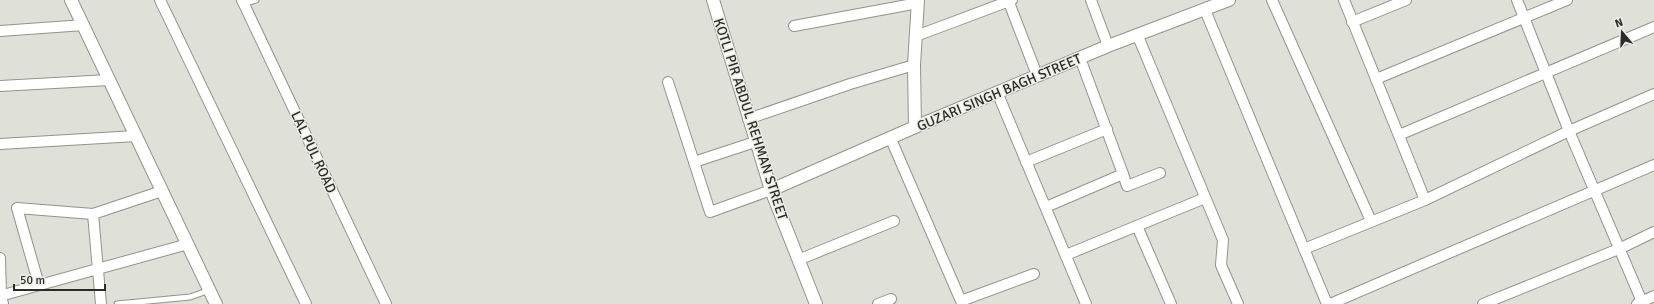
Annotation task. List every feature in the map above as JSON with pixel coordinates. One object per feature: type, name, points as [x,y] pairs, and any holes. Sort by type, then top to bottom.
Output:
[{"type":"street","points":[[71,0],[216,304]]},
{"type":"street","points":[[160,0],[306,304]]},
{"type":"street","name":"KOTLI PIR ABDUL REHMAN STREET","points":[[713,0],[770,190],[816,304]]},
{"type":"street","points":[[916,36],[1009,0],[1037,75]]},
{"type":"street","points":[[1091,0],[1108,46]]},
{"type":"street","name":"GUZARI SINGH BAGH STREET","points":[[770,190],[915,126],[1037,75],[1137,34],[1229,0]]},
{"type":"street","points":[[1272,0],[1371,221]]},
{"type":"street","points":[[1344,0],[1425,200]]},
{"type":"street","points":[[1352,22],[1406,0]]},
{"type":"street","points":[[1517,0],[1547,72],[1569,131],[1621,248],[1641,303],[1654,296]]},
{"type":"street","points":[[1376,79],[1525,19],[1567,0]]},
{"type":"street","name":"LAL PUL ROAD","points":[[243,2],[386,304]]},
{"type":"street","points":[[794,26],[918,2],[914,65],[915,126]]},
{"type":"street","points":[[1205,10],[1327,304]]},
{"type":"street","points":[[0,31],[84,25]]},
{"type":"street","points":[[1399,135],[1654,27]]},
{"type":"street","points":[[1137,34],[1223,240],[1221,264],[1238,304]]},
{"type":"street","points":[[1080,58],[1128,186],[1160,173]]},
{"type":"street","points":[[748,119],[850,84],[914,65]]},
{"type":"street","points":[[0,86],[109,80]]},
{"type":"street","points":[[668,82],[710,212],[770,190]]},
{"type":"street","points":[[997,92],[1086,304]]},
{"type":"street","points":[[1304,249],[1425,200],[1569,131],[1654,94]]},
{"type":"street","points":[[1026,162],[1106,129]]},
{"type":"street","points":[[0,144],[136,136]]},
{"type":"street","points":[[890,137],[961,301],[1034,274]]},
{"type":"street","points":[[694,162],[755,142]]},
{"type":"street","points":[[1330,304],[1595,192],[1654,165]]},
{"type":"street","points":[[1046,207],[1124,174]]},
{"type":"street","points":[[39,285],[17,208],[93,214],[162,191]]},
{"type":"street","points":[[1066,255],[1205,198]]},
{"type":"street","points":[[93,214],[101,304]]},
{"type":"street","points":[[798,260],[894,221]]},
{"type":"street","points":[[1137,226],[1171,304]]},
{"type":"street","points":[[1483,304],[1621,248],[1654,232]]},
{"type":"street","points":[[0,258],[1,298],[39,285],[188,244]]},
{"type":"street","points":[[878,304],[892,301]]},
{"type":"lane","points":[[243,2],[256,0]]},
{"type":"lane","points":[[117,304],[190,296],[210,290]]}]
